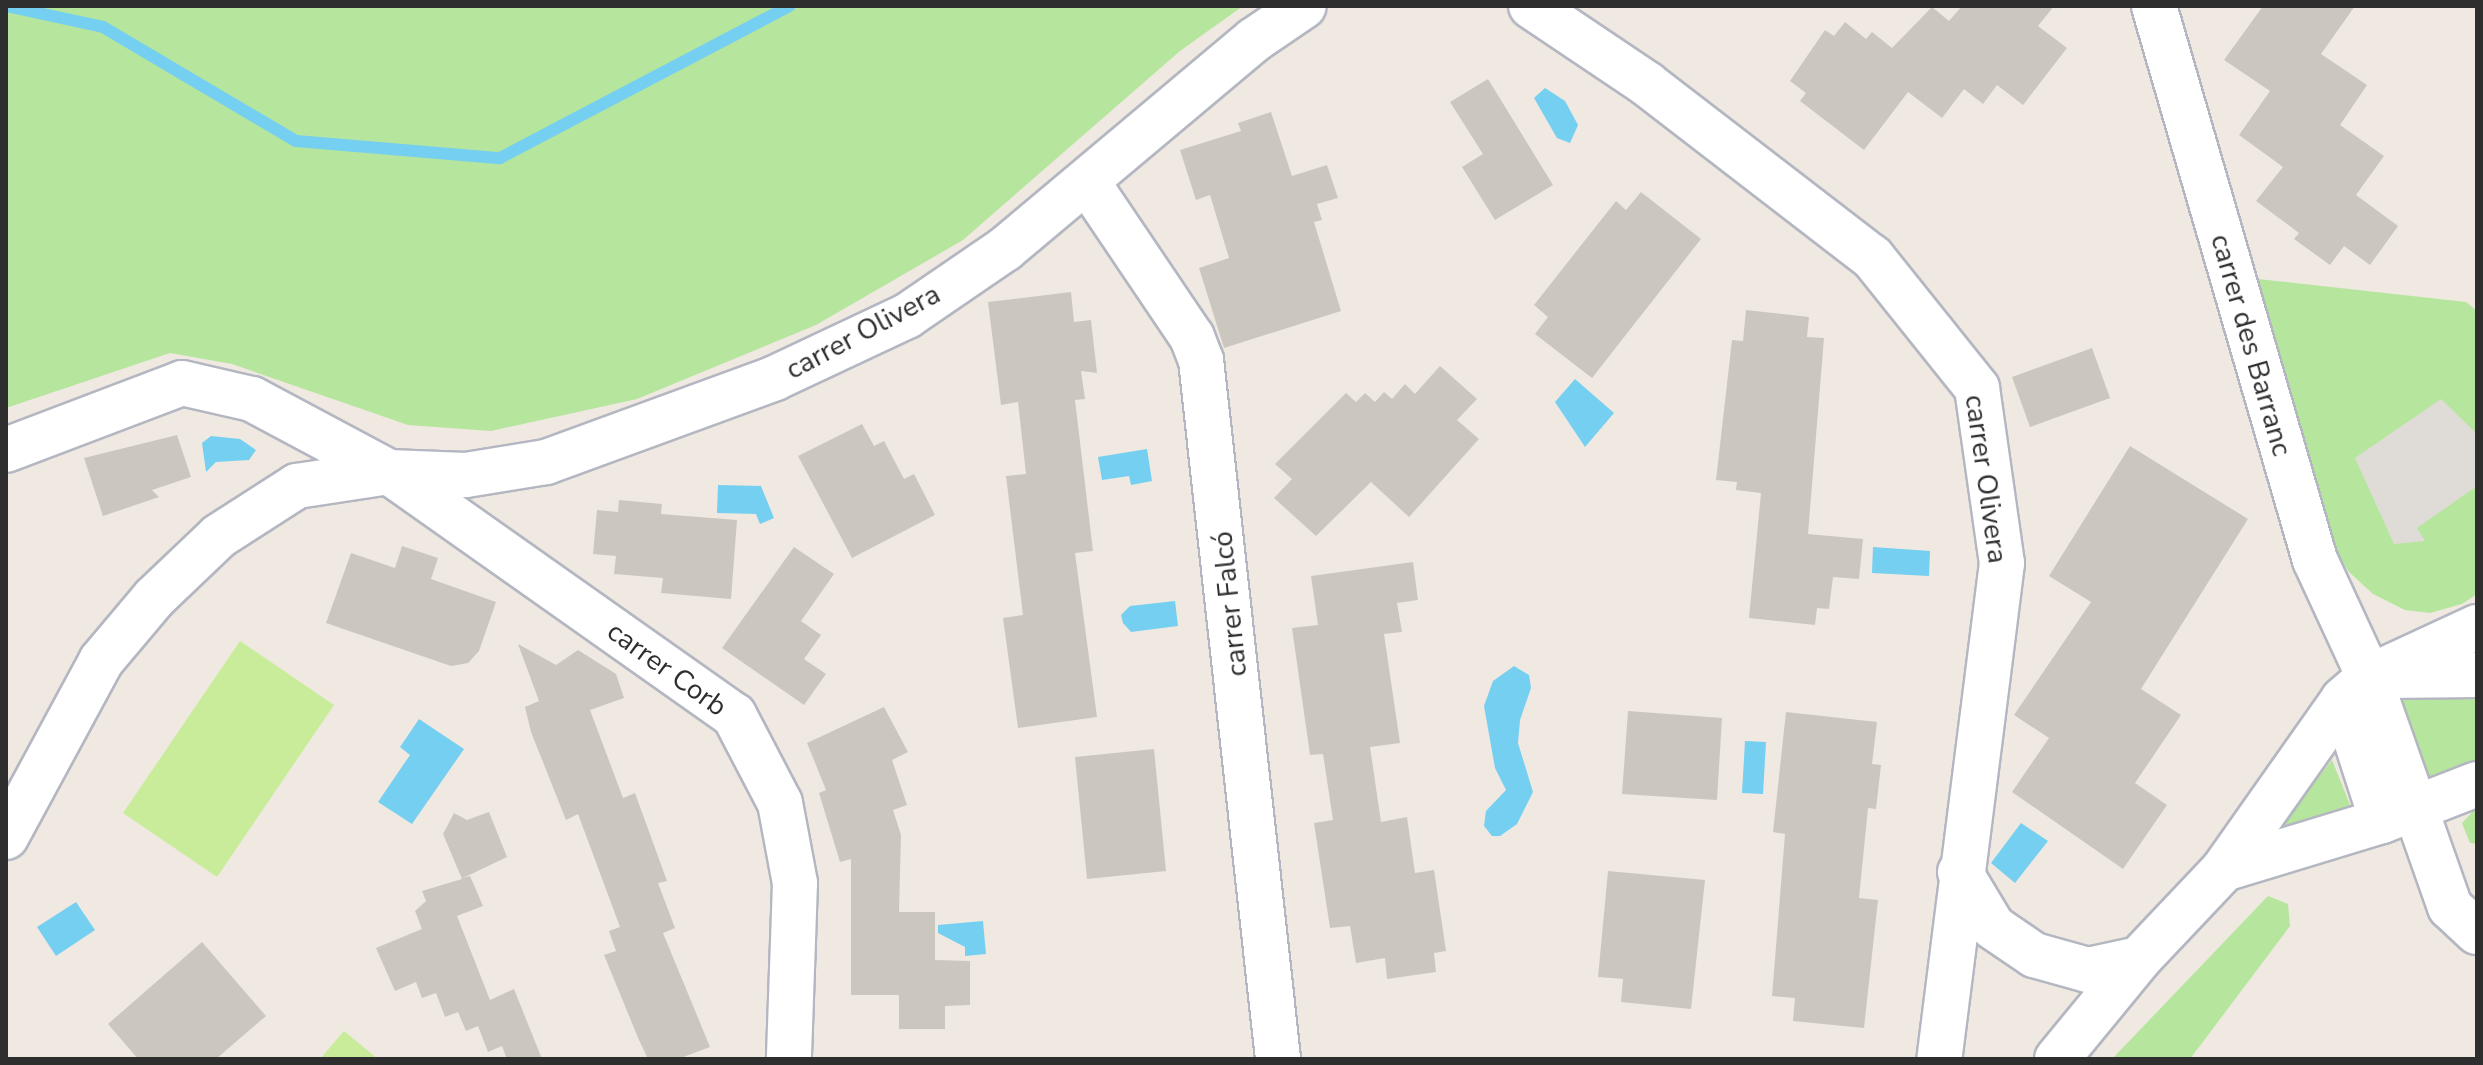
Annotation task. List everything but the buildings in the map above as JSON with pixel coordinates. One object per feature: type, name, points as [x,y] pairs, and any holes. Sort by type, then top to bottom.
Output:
[{"type":"street","name":"carrer Olivera","points":[[389,472],[466,475],[546,462],[775,378],[907,316],[996,256],[1088,183],[1169,109],[1304,6]]},
{"type":"street","name":"carrer Olivera","points":[[1531,6],[1647,84],[1872,257],[1977,388],[2002,563],[1960,872],[1939,1059]]},
{"type":"street","name":"carrer des Barranc","points":[[2154,6],[2303,524],[2400,815],[2468,908]]},
{"type":"street","name":"carrer Falcó","points":[[1088,183],[1192,337],[1201,360],[1278,1059]]},
{"type":"street","points":[[6,450],[182,383],[252,399],[389,472]]},
{"type":"street","points":[[6,837],[101,661],[154,598],[219,536],[297,486],[389,472]]},
{"type":"street","name":"carrer Corb","points":[[389,472],[734,715],[780,803],[795,883],[789,1059]]},
{"type":"street","points":[[2057,1059],[2139,959],[2224,869],[2356,688],[2477,627]]},
{"type":"street","points":[[2356,688],[2477,675]]},
{"type":"street","points":[[2224,869],[2400,815],[2477,784]]},
{"type":"street","points":[[1960,872],[1993,927],[2034,955],[2088,970],[2139,959]]},
{"type":"green space","points":[[6,6],[1243,6],[1180,51],[963,240],[816,325],[637,399],[491,431],[408,425],[232,364],[170,353],[6,408]]},
{"type":"green space","points":[[2258,279],[2466,302],[2477,311],[2477,594],[2462,604],[2430,613],[2405,610],[2373,594],[2349,572],[2335,550],[2314,489]]},
{"type":"green space","points":[[240,641],[334,705],[217,877],[123,813]]},
{"type":"green space","points":[[2477,688],[2477,773],[2429,778],[2416,764],[2400,705],[2406,697]]},
{"type":"green space","points":[[2332,760],[2352,810],[2270,840]]},
{"type":"green space","points":[[2477,807],[2477,844],[2470,843],[2462,823]]},
{"type":"green space","points":[[2268,896],[2288,904],[2290,926],[2190,1059],[2112,1059]]},
{"type":"green space","points":[[344,1031],[378,1059],[320,1059]]},
{"type":"shaded area","points":[[2441,399],[2477,434],[2477,486],[2417,528],[2425,541],[2394,544],[2355,458]]},
{"type":"water","points":[[1545,88],[1565,101],[1578,125],[1570,143],[1557,138],[1534,98]]},
{"type":"water","points":[[1575,379],[1614,413],[1585,447],[1555,402]]},
{"type":"water","points":[[211,436],[240,439],[256,450],[249,460],[216,462],[206,472],[202,443]]},
{"type":"water","points":[[1147,449],[1152,481],[1131,485],[1129,476],[1102,480],[1098,457]]},
{"type":"water","points":[[718,485],[761,486],[774,518],[760,524],[756,514],[717,513]]},
{"type":"water","points":[[1873,547],[1930,551],[1929,576],[1872,573]]},
{"type":"water","points":[[1175,601],[1178,626],[1131,632],[1123,623],[1121,615],[1130,606]]},
{"type":"water","points":[[1514,666],[1529,675],[1531,688],[1520,720],[1518,743],[1533,792],[1517,824],[1500,836],[1492,836],[1484,826],[1486,811],[1506,790],[1495,768],[1484,706],[1493,681]]},
{"type":"water","points":[[419,719],[464,749],[412,824],[378,802],[410,755],[400,747]]},
{"type":"water","points":[[1745,741],[1766,742],[1763,794],[1742,793]]},
{"type":"water","points":[[2021,823],[2048,841],[2015,883],[1991,863]]},
{"type":"water","points":[[76,902],[95,930],[56,956],[37,927]]},
{"type":"water","points":[[983,921],[986,954],[965,956],[965,947],[938,933],[938,925]]},
{"type":"waterway","points":[[6,6],[103,27],[296,141],[500,158],[789,6]]}]
